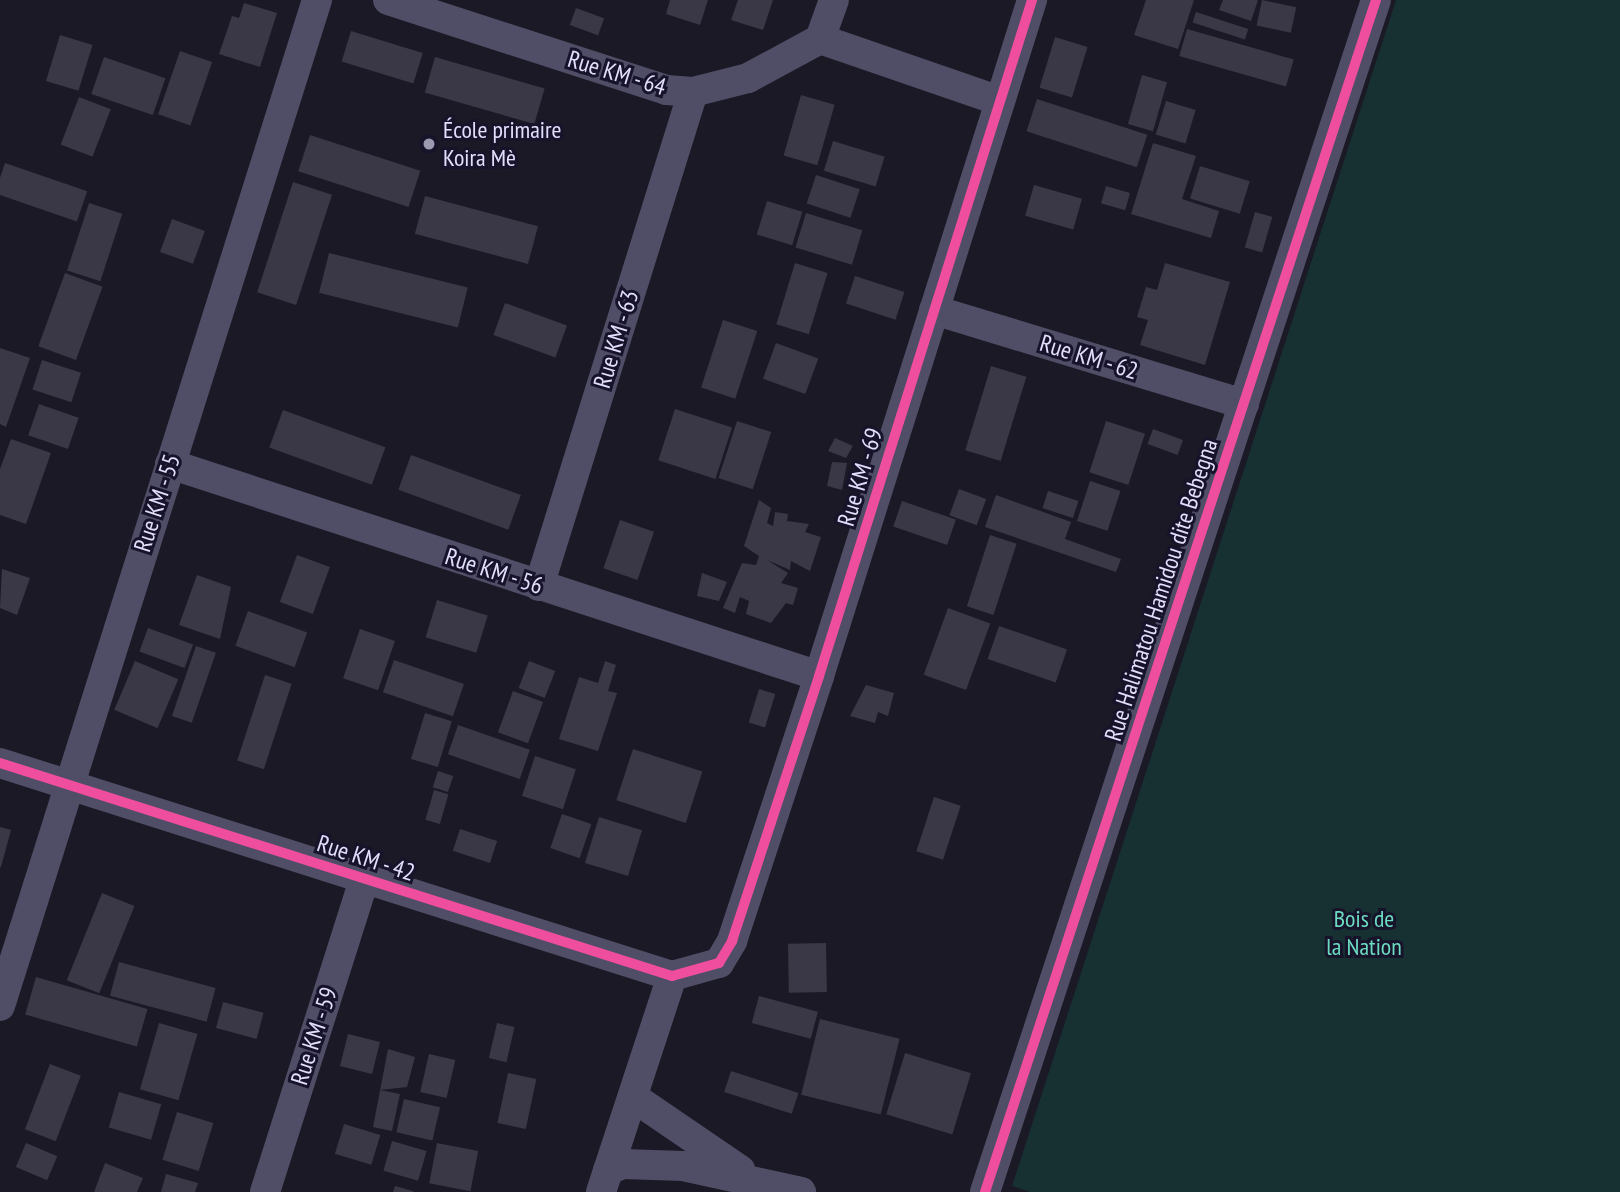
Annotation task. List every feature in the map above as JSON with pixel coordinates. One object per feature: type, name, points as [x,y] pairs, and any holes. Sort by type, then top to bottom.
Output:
[{"type":"street","name":"Rue KM - 55","points":[[0,1006],[317,0]]},
{"type":"street","name":"Rue KM - 64","points":[[388,0],[666,90],[693,92],[748,78],[820,39]]},
{"type":"street","points":[[834,0],[820,39],[1000,101]]},
{"type":"street","name":"Rue KM - 69","points":[[672,976],[719,962],[732,941],[819,676],[1032,0]]},
{"type":"street","name":"Rue Halimatou Hamidou dite Bebegna","points":[[985,1192],[1376,0]]},
{"type":"street","name":"Rue KM - 63","points":[[539,586],[693,92]]},
{"type":"street","name":"Rue KM - 62","points":[[934,310],[1244,404]]},
{"type":"street","name":"Rue KM - 56","points":[[170,464],[819,676]]},
{"type":"street","name":"Rue KM - 42","points":[[0,763],[672,976]]},
{"type":"street","name":"Rue KM - 59","points":[[265,1192],[363,880]]},
{"type":"street","points":[[672,976],[604,1181],[683,1166],[755,1179],[801,1192]]},
{"type":"street","points":[[633,1097],[755,1179]]},
{"type":"green space","name":"Bois de la Nation","points":[[1396,0],[1620,0],[1620,1192],[1030,1192],[1012,1186]]},
{"type":"building","points":[[670,0],[708,0],[700,25],[666,14]]},
{"type":"building","points":[[738,0],[773,0],[763,30],[731,20]]},
{"type":"building","points":[[1146,0],[1194,0],[1178,49],[1134,35]]},
{"type":"building","points":[[1223,0],[1258,0],[1251,21],[1219,10]]},
{"type":"building","points":[[1262,0],[1296,7],[1291,33],[1257,25]]},
{"type":"building","points":[[244,3],[277,13],[260,67],[219,54],[232,16],[239,18]]},
{"type":"building","points":[[576,8],[604,18],[598,35],[570,25]]},
{"type":"building","points":[[1196,12],[1248,29],[1245,39],[1193,22]]},
{"type":"building","points":[[1187,29],[1294,60],[1286,87],[1179,56]]},
{"type":"building","points":[[351,31],[423,53],[413,84],[342,62]]},
{"type":"building","points":[[60,35],[93,45],[78,91],[46,81]]},
{"type":"building","points":[[1055,37],[1088,47],[1072,98],[1040,88]]},
{"type":"building","points":[[180,51],[212,62],[190,125],[158,114]]},
{"type":"building","points":[[104,57],[165,78],[153,115],[91,94]]},
{"type":"building","points":[[435,57],[545,88],[534,124],[425,93]]},
{"type":"building","points":[[1142,75],[1167,82],[1153,131],[1128,124]]},
{"type":"building","points":[[801,95],[835,105],[817,165],[784,156]]},
{"type":"building","points":[[79,97],[111,109],[92,157],[61,145]]},
{"type":"building","points":[[1037,99],[1147,135],[1137,167],[1026,131]]},
{"type":"building","points":[[1166,101],[1196,110],[1185,144],[1156,134]]},
{"type":"building","points":[[310,135],[420,171],[409,207],[298,171]]},
{"type":"building","points":[[833,141],[885,157],[876,186],[824,171]]},
{"type":"building","points":[[1153,143],[1196,156],[1182,199],[1219,211],[1211,238],[1131,214]]},
{"type":"building","points":[[5,163],[87,191],[77,222],[0,195],[0,178]]},
{"type":"building","points":[[1200,166],[1250,181],[1240,214],[1190,199]]},
{"type":"building","points":[[816,175],[860,189],[850,218],[807,204]]},
{"type":"building","points":[[293,182],[332,195],[296,305],[257,292]]},
{"type":"building","points":[[1034,185],[1082,199],[1073,230],[1025,216]]},
{"type":"building","points":[[1106,186],[1130,193],[1125,210],[1101,203]]},
{"type":"building","points":[[425,196],[538,226],[528,264],[415,234]]},
{"type":"building","points":[[767,201],[802,212],[792,245],[757,234]]},
{"type":"building","points":[[89,203],[122,214],[100,281],[67,271]]},
{"type":"building","points":[[1255,212],[1272,217],[1262,253],[1245,248]]},
{"type":"building","points":[[806,213],[862,230],[852,265],[795,247]]},
{"type":"building","points":[[172,219],[205,231],[193,264],[160,252]]},
{"type":"building","points":[[329,253],[468,288],[458,327],[319,293]]},
{"type":"building","points":[[795,263],[828,273],[809,334],[776,324]]},
{"type":"building","points":[[1165,263],[1230,282],[1205,365],[1140,345],[1148,320],[1137,317],[1146,287],[1157,290]]},
{"type":"building","points":[[65,273],[103,287],[76,360],[38,346]]},
{"type":"building","points":[[855,276],[904,292],[895,320],[846,304]]},
{"type":"building","points":[[505,303],[567,326],[555,358],[493,335]]},
{"type":"building","points":[[723,320],[757,331],[735,399],[701,388]]},
{"type":"building","points":[[776,343],[818,358],[805,394],[763,379]]},
{"type":"building","points":[[0,348],[30,358],[6,427],[0,424]]},
{"type":"building","points":[[42,360],[81,373],[71,402],[32,389]]},
{"type":"building","points":[[991,366],[1026,377],[1001,461],[965,450]]},
{"type":"building","points":[[39,404],[79,418],[68,449],[28,435]]},
{"type":"building","points":[[675,409],[732,428],[715,479],[658,460]]},
{"type":"building","points":[[283,410],[385,447],[372,485],[269,448]]},
{"type":"building","points":[[737,421],[771,432],[753,489],[718,478]]},
{"type":"building","points":[[1106,421],[1145,434],[1128,485],[1089,472]]},
{"type":"building","points":[[1153,429],[1183,440],[1178,455],[1148,444]]},
{"type":"building","points":[[835,438],[853,446],[846,458],[828,451]]},
{"type":"building","points":[[11,439],[51,453],[26,524],[0,515],[0,469]]},
{"type":"building","points":[[411,455],[521,495],[508,530],[398,490]]},
{"type":"building","points":[[832,462],[847,463],[842,490],[827,486]]},
{"type":"building","points":[[1090,481],[1120,491],[1107,531],[1077,521]]},
{"type":"building","points":[[959,489],[986,499],[977,525],[949,515]]},
{"type":"building","points":[[1048,491],[1078,501],[1073,518],[1042,508]]},
{"type":"building","points":[[996,495],[1071,522],[1065,539],[1121,559],[1116,572],[985,527]]},
{"type":"building","points":[[759,500],[771,508],[767,523],[773,526],[775,512],[788,514],[787,521],[809,524],[805,532],[821,537],[810,571],[791,561],[790,570],[767,560],[788,573],[781,583],[798,588],[793,605],[786,603],[771,623],[746,614],[749,601],[740,597],[735,613],[723,608],[742,563],[756,565],[759,556],[744,546]]},
{"type":"building","points":[[902,501],[956,520],[947,545],[893,527]]},
{"type":"building","points":[[620,520],[654,532],[637,580],[603,568]]},
{"type":"building","points":[[990,535],[1017,544],[993,615],[967,606]]},
{"type":"building","points":[[297,555],[330,567],[313,614],[280,602]]},
{"type":"building","points":[[2,569],[30,578],[17,615],[0,608]]},
{"type":"building","points":[[702,573],[727,582],[719,601],[697,596]]},
{"type":"building","points":[[197,575],[231,587],[220,639],[179,625]]},
{"type":"building","points":[[437,600],[488,615],[476,653],[426,637]]},
{"type":"building","points":[[948,608],[990,623],[966,690],[924,675]]},
{"type":"building","points":[[248,611],[307,633],[295,667],[235,646]]},
{"type":"building","points":[[999,626],[1067,649],[1056,683],[988,659]]},
{"type":"building","points":[[148,628],[193,644],[185,668],[139,651]]},
{"type":"building","points":[[360,629],[395,641],[378,690],[343,678]]},
{"type":"building","points":[[196,646],[216,653],[192,723],[172,716]]},
{"type":"building","points":[[394,660],[464,684],[453,716],[383,692]]},
{"type":"building","points":[[135,661],[178,679],[158,728],[114,710]]},
{"type":"building","points":[[529,661],[555,671],[545,698],[519,688]]},
{"type":"building","points":[[605,661],[616,665],[608,691],[617,693],[598,751],[559,739],[579,677],[598,683]]},
{"type":"building","points":[[265,675],[292,684],[264,769],[237,761]]},
{"type":"building","points":[[866,685],[894,693],[888,716],[878,712],[875,723],[850,716]]},
{"type":"building","points":[[759,689],[775,694],[765,727],[749,722]]},
{"type":"building","points":[[513,691],[543,702],[528,743],[498,732]]},
{"type":"building","points":[[425,713],[452,721],[438,767],[411,759]]},
{"type":"building","points":[[458,725],[530,750],[520,779],[448,754]]},
{"type":"building","points":[[633,749],[702,772],[686,823],[616,800]]},
{"type":"building","points":[[535,756],[576,769],[563,809],[522,796]]},
{"type":"building","points":[[438,771],[453,776],[448,792],[433,787]]},
{"type":"building","points":[[434,790],[448,794],[440,824],[425,820]]},
{"type":"building","points":[[934,797],[961,806],[943,860],[916,851]]},
{"type":"building","points":[[562,814],[591,824],[580,858],[550,848]]},
{"type":"building","points":[[599,817],[642,830],[628,876],[585,863]]},
{"type":"building","points":[[0,827],[11,830],[1,867],[0,867]]},
{"type":"building","points":[[460,829],[497,841],[490,863],[453,851]]},
{"type":"building","points":[[102,893],[134,906],[99,993],[67,980]]},
{"type":"building","points":[[826,943],[827,992],[789,993],[788,944]]},
{"type":"building","points":[[119,962],[216,988],[207,1022],[110,996]]},
{"type":"building","points":[[36,977],[148,1009],[137,1046],[25,1014]]},
{"type":"building","points":[[759,996],[818,1012],[811,1039],[752,1023]]},
{"type":"building","points":[[223,1002],[264,1013],[257,1039],[216,1028]]},
{"type":"building","points":[[820,1019],[900,1039],[881,1115],[801,1095]]},
{"type":"building","points":[[159,1023],[197,1034],[178,1100],[140,1089]]},
{"type":"building","points":[[497,1023],[515,1027],[506,1062],[489,1058]]},
{"type":"building","points":[[348,1034],[380,1042],[372,1074],[340,1066]]},
{"type":"building","points":[[388,1049],[415,1057],[407,1087],[380,1090]]},
{"type":"building","points":[[905,1053],[971,1073],[952,1134],[886,1114]]},
{"type":"building","points":[[429,1054],[455,1060],[447,1098],[420,1092]]},
{"type":"building","points":[[50,1064],[81,1076],[56,1141],[25,1129]]},
{"type":"building","points":[[731,1071],[799,1093],[792,1114],[724,1092]]},
{"type":"building","points":[[508,1073],[536,1079],[526,1129],[497,1123]]},
{"type":"building","points":[[380,1090],[400,1094],[392,1131],[373,1127]]},
{"type":"building","points":[[119,1092],[161,1104],[151,1140],[109,1128]]},
{"type":"building","points":[[404,1099],[440,1107],[432,1140],[396,1132]]},
{"type":"building","points":[[177,1112],[213,1123],[199,1171],[162,1160]]},
{"type":"building","points":[[344,1124],[380,1135],[371,1165],[335,1154]]},
{"type":"building","points":[[392,1141],[427,1151],[418,1181],[383,1171]]},
{"type":"building","points":[[26,1143],[57,1156],[47,1180],[16,1167]]},
{"type":"building","points":[[437,1143],[478,1151],[470,1191],[429,1183]]},
{"type":"building","points":[[105,1163],[143,1178],[137,1192],[94,1192]]},
{"type":"building","points":[[166,1174],[198,1183],[195,1192],[161,1192]]},
{"type":"building","points":[[395,1186],[413,1191],[413,1192],[393,1192]]},
{"type":"cycle path","points":[[0,763],[672,976],[719,963],[732,941],[819,676],[1032,0]]},
{"type":"cycle path","points":[[985,1192],[1376,0]]},
{"type":"place","name":"École primaire Koira Mè","points":[[429,144]]}]
